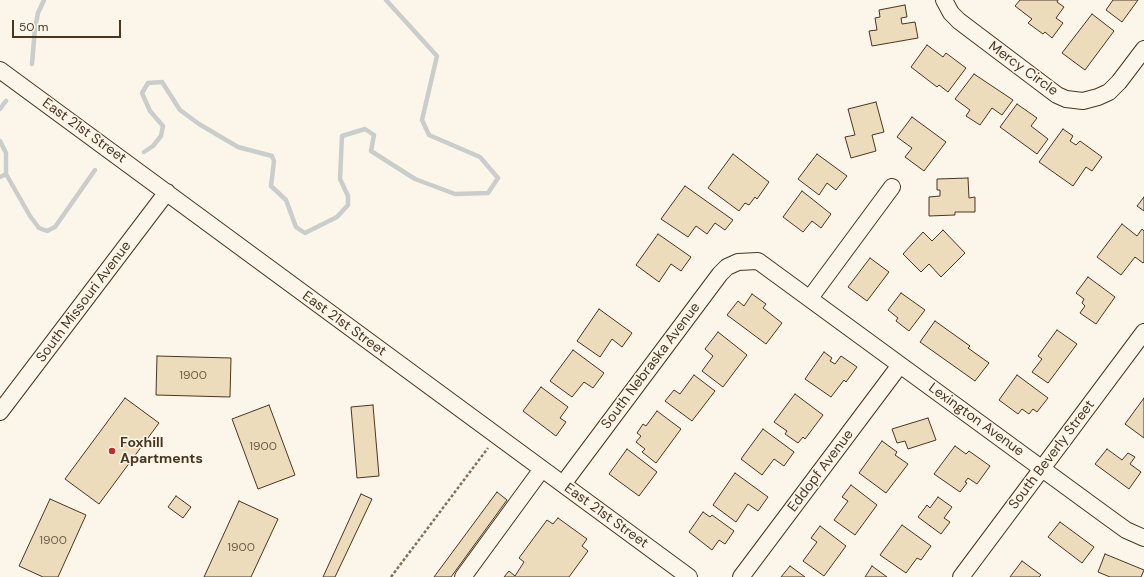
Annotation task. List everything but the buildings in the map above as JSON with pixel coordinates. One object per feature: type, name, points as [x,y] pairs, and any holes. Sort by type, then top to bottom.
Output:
[{"type":"street","name":"Mercy Circle","points":[[944,0],[951,13],[959,22],[1057,95],[1066,99],[1083,100],[1098,98],[1109,92],[1119,82],[1144,48]]},
{"type":"street","name":"East 21st Street","points":[[0,70],[689,577]]},
{"type":"street","points":[[810,298],[892,188]]},
{"type":"street","name":"South Missouri Avenue","points":[[0,412],[167,192]]},
{"type":"street","name":"Lexington Avenue","points":[[748,261],[758,261],[768,267],[1041,469],[1126,530],[1144,538]]},
{"type":"street","name":"South Nebraska Avenue","points":[[563,484],[720,274],[727,267],[738,262],[748,261]]},
{"type":"street","name":"South Beverly Street","points":[[961,577],[1144,332]]},
{"type":"street","name":"Eddopf Avenue","points":[[741,577],[900,365]]},
{"type":"street","points":[[463,577],[542,468]]},
{"type":"path","points":[[391,577],[497,436]]},
{"type":"waterway","points":[[32,64],[35,28],[38,13],[44,0]]},
{"type":"waterway","points":[[144,152],[153,146],[161,136],[163,126],[150,111],[142,93],[148,83],[162,82],[180,110],[199,124],[238,147],[272,156],[274,161],[271,186],[286,200],[296,227],[305,233],[337,217],[348,205],[348,196],[340,179],[342,136],[365,129],[374,135],[371,151],[415,179],[455,194],[488,193],[498,178],[480,157],[429,135],[422,120],[437,56],[386,0]]},
{"type":"waterway","points":[[0,109],[6,101]]},
{"type":"waterway","points":[[0,141],[6,153],[6,174]]},
{"type":"waterway","points":[[0,177],[6,174],[30,216],[39,228],[47,231],[55,227],[95,170]]},
{"type":"place","name":"Foxhill Apartments","points":[[112,451]]}]
